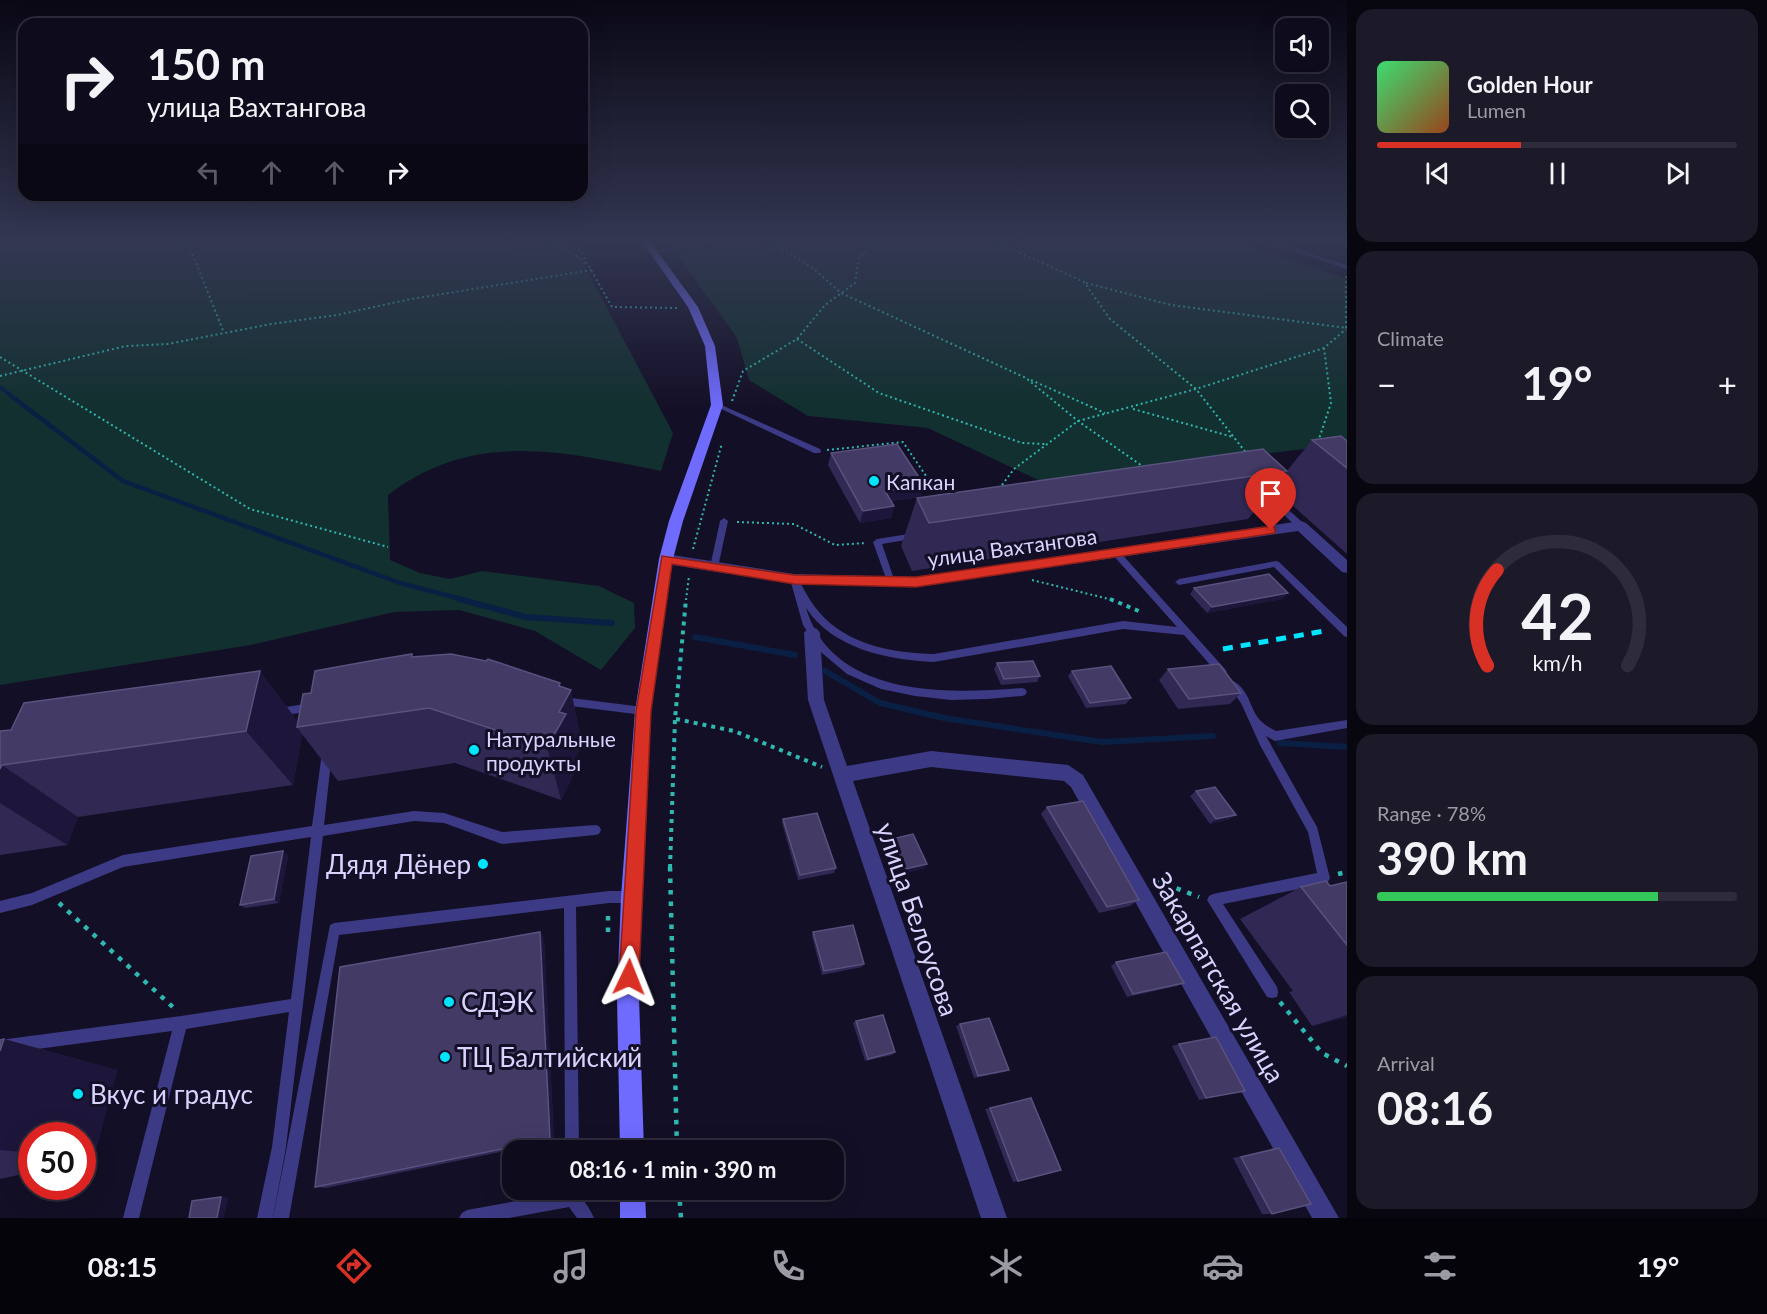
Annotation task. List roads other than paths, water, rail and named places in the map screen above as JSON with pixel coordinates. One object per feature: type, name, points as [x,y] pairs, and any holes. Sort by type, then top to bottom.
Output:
[{"type":"main road","points":[[632,1140],[628,997],[631,897],[643,711],[666,559],[676,521],[723,409],[710,346],[693,307],[686,297]]},
{"type":"main road","points":[[633,1200],[633,1218]]},
{"type":"street","name":"улица Вахтангова","points":[[666,559],[794,579],[916,582],[1301,526]]},
{"type":"street","points":[[1301,526],[1347,568]]},
{"type":"street","name":"улица Белоусова","points":[[812,633],[816,700],[993,1218]]},
{"type":"street","name":"Закарпатская улица","points":[[840,775],[931,759],[1059,771],[1068,773],[1077,781],[1326,1218]]},
{"type":"lane","points":[[723,409],[817,451]]},
{"type":"lane","points":[[1245,484],[1265,481]]},
{"type":"lane","points":[[1255,483],[1301,526]]},
{"type":"lane","points":[[714,567],[724,521]]},
{"type":"lane","points":[[891,582],[877,542],[930,534]]},
{"type":"lane","points":[[1116,553],[1245,699],[1313,831],[1324,878],[1305,887],[1213,900],[1272,992]]},
{"type":"lane","points":[[1179,582],[1276,564],[1347,633]]},
{"type":"lane","points":[[794,579],[818,617],[836,633],[882,653],[910,658],[934,658],[1123,625],[1187,632]]},
{"type":"lane","points":[[794,579],[798,601],[812,633],[832,660],[852,674],[876,684],[906,691],[992,696],[1022,692]]},
{"type":"lane","points":[[1204,667],[1217,665]]},
{"type":"lane","points":[[553,699],[643,711]]},
{"type":"lane","points":[[268,714],[323,705]]},
{"type":"lane","points":[[1256,723],[1275,736],[1347,724]]},
{"type":"lane","points":[[265,1218],[279,1147],[329,737]]},
{"type":"lane","points":[[0,907],[26,903],[94,870],[123,861],[317,829],[414,816],[444,818],[502,838],[595,830]]},
{"type":"lane","points":[[281,1218],[334,929],[631,897]]},
{"type":"lane","points":[[570,902],[572,1140]]},
{"type":"lane","points":[[0,1047],[297,1004]]},
{"type":"lane","points":[[131,1218],[185,1022]]},
{"type":"lane","points":[[467,1218],[546,1200]]},
{"type":"lane","points":[[576,1200],[586,1218]]},
{"type":"waterway","points":[[0,387],[12,396]]},
{"type":"waterway","points":[[10,395],[123,481],[400,583],[465,600]]},
{"type":"waterway","points":[[459,599],[526,617],[612,623]]},
{"type":"waterway","points":[[695,637],[795,655]]},
{"type":"waterway","points":[[825,671],[880,703],[944,718],[1102,742],[1213,736]]},
{"type":"waterway","points":[[1280,743],[1347,747]]},
{"type":"railway","points":[[1223,649],[1324,631]]},
{"type":"place","name":"Капкан","points":[[874,481]]},
{"type":"place","name":"Натуральные продукты","points":[[474,750]]},
{"type":"place","name":"Дядя Дёнер","points":[[483,864]]},
{"type":"place","name":"СДЭК","points":[[449,1002]]},
{"type":"place","name":"ТЦ Балтийский","points":[[445,1057]]},
{"type":"place","name":"Вкус и градус","points":[[78,1094]]}]
